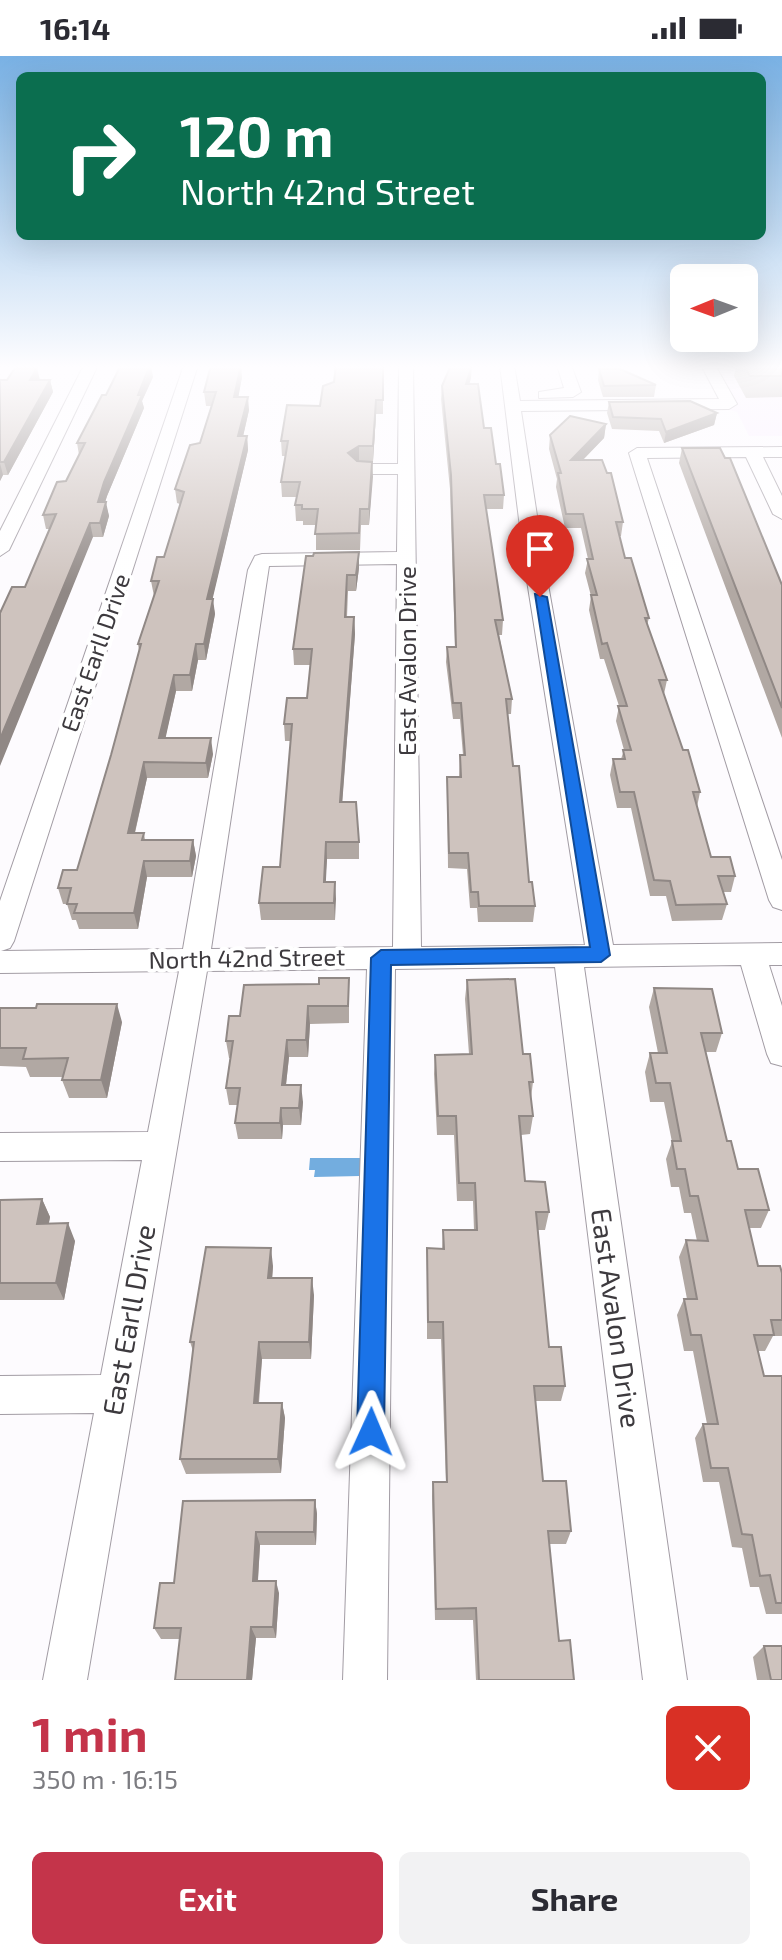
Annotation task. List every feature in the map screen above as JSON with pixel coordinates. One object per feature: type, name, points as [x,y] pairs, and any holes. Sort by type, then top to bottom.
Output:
[{"type":"street","points":[[0,550],[54,441]]},
{"type":"street","name":"East Earll Drive","points":[[0,941],[166,441]]},
{"type":"street","name":"East Avalon Drive","points":[[365,1680],[408,558],[407,441]]},
{"type":"street","name":"East Avalon Drive","points":[[525,441],[535,568],[584,955],[665,1680]]},
{"type":"street","points":[[752,452],[782,514]]},
{"type":"street","points":[[782,452],[637,453],[782,900]]},
{"type":"street","points":[[359,469],[407,469]]},
{"type":"street","name":"East Earll Drive","points":[[65,1680],[195,960],[262,560],[408,558]]},
{"type":"street","name":"North 42nd Street","points":[[0,962],[782,954]]},
{"type":"street","points":[[752,955],[782,1054]]},
{"type":"street","points":[[0,1147],[160,1146]]},
{"type":"street","points":[[0,1395],[116,1394]]},
{"type":"water","points":[[310,1158],[360,1158],[360,1176],[314,1177],[315,1170],[309,1170]]},
{"type":"building","points":[[0,441],[16,441],[4,462],[0,462]]},
{"type":"building","points":[[122,441],[98,502],[106,502],[100,523],[90,523],[0,739],[0,613],[12,587],[25,587],[56,514],[43,515],[57,482],[66,481],[85,443],[77,443]]},
{"type":"building","points":[[246,441],[207,599],[213,599],[204,644],[196,644],[190,675],[174,675],[159,738],[211,738],[206,763],[144,762],[128,833],[144,833],[142,840],[193,840],[190,861],[144,861],[134,913],[74,913],[77,904],[67,904],[71,888],[58,888],[63,870],[77,870],[141,644],[138,644],[159,581],[151,581],[157,557],[164,557],[184,492],[175,489],[190,445]]},
{"type":"building","points":[[281,441],[373,441],[373,446],[359,446],[348,453],[357,461],[372,462],[369,509],[360,509],[359,533],[315,534],[318,509],[302,509],[302,505],[295,505],[300,482],[281,482],[288,441]]},
{"type":"building","points":[[448,441],[493,441],[504,495],[484,495],[503,620],[495,620],[512,699],[506,699],[513,766],[519,766],[529,882],[532,882],[535,906],[479,906],[478,892],[471,892],[468,853],[449,853],[447,777],[461,777],[460,755],[465,755],[461,703],[453,703],[447,647],[456,647]]},
{"type":"building","points":[[552,441],[590,441],[571,460],[602,460],[607,473],[611,473],[623,522],[616,522],[625,558],[631,558],[649,618],[645,618],[667,680],[659,680],[683,750],[688,750],[700,792],[693,792],[711,857],[730,857],[735,876],[718,876],[727,904],[676,905],[670,881],[654,880],[634,792],[620,792],[613,759],[625,759],[623,750],[631,750],[618,706],[627,706],[607,643],[602,644],[591,595],[597,595],[587,559],[593,559],[583,514],[566,514],[558,473],[561,473]]},
{"type":"building","points":[[682,448],[720,448],[725,458],[730,458],[782,585],[782,708]]},
{"type":"building","points":[[359,552],[356,575],[347,575],[345,617],[354,617],[340,802],[356,802],[359,842],[326,842],[324,882],[335,882],[334,903],[259,903],[263,867],[280,867],[292,724],[284,724],[287,698],[307,698],[312,649],[293,649],[306,556]]},
{"type":"building","points":[[319,978],[349,978],[348,1006],[308,1006],[306,1040],[287,1040],[282,1085],[301,1085],[299,1108],[281,1108],[280,1123],[235,1123],[240,1088],[226,1088],[233,1041],[226,1041],[229,1016],[240,1016],[244,985],[319,984]]},
{"type":"building","points":[[515,979],[523,1054],[530,1054],[533,1082],[529,1082],[533,1116],[519,1116],[525,1181],[545,1182],[549,1212],[536,1212],[549,1347],[561,1347],[565,1386],[534,1386],[543,1481],[566,1481],[571,1531],[548,1531],[559,1641],[570,1640],[574,1680],[479,1680],[476,1608],[436,1609],[433,1482],[447,1482],[443,1322],[428,1322],[427,1248],[444,1249],[443,1230],[477,1230],[475,1183],[459,1183],[456,1116],[438,1116],[435,1055],[472,1054],[467,980]]},
{"type":"building","points":[[654,988],[712,989],[722,1033],[701,1033],[727,1141],[731,1141],[738,1169],[758,1169],[769,1210],[745,1210],[758,1266],[780,1266],[782,1273],[782,1320],[771,1320],[774,1335],[754,1335],[764,1376],[782,1376],[782,1603],[776,1603],[770,1575],[760,1576],[752,1535],[742,1534],[728,1468],[711,1468],[703,1424],[718,1424],[701,1335],[691,1335],[684,1299],[697,1299],[686,1240],[708,1241],[698,1196],[690,1196],[685,1169],[677,1169],[672,1141],[681,1141],[670,1083],[656,1083],[650,1053],[667,1053]]},
{"type":"building","points":[[37,1004],[117,1004],[101,1080],[62,1080],[68,1058],[23,1059],[26,1048],[0,1048],[0,1008],[36,1008]]},
{"type":"building","points":[[42,1199],[37,1224],[68,1223],[56,1283],[0,1283],[0,1200]]},
{"type":"building","points":[[206,1247],[271,1248],[268,1278],[312,1278],[309,1342],[259,1342],[254,1403],[282,1403],[278,1459],[180,1459],[194,1342],[190,1342]]},
{"type":"building","points":[[315,1500],[314,1532],[256,1532],[253,1581],[276,1581],[273,1627],[251,1627],[247,1680],[175,1680],[181,1628],[154,1628],[160,1583],[174,1583],[183,1501]]},
{"type":"building","points":[[764,1646],[782,1646],[782,1680],[771,1680]]},
{"type":"route","points":[[371,1432],[381,958],[601,955],[540,597]]}]
